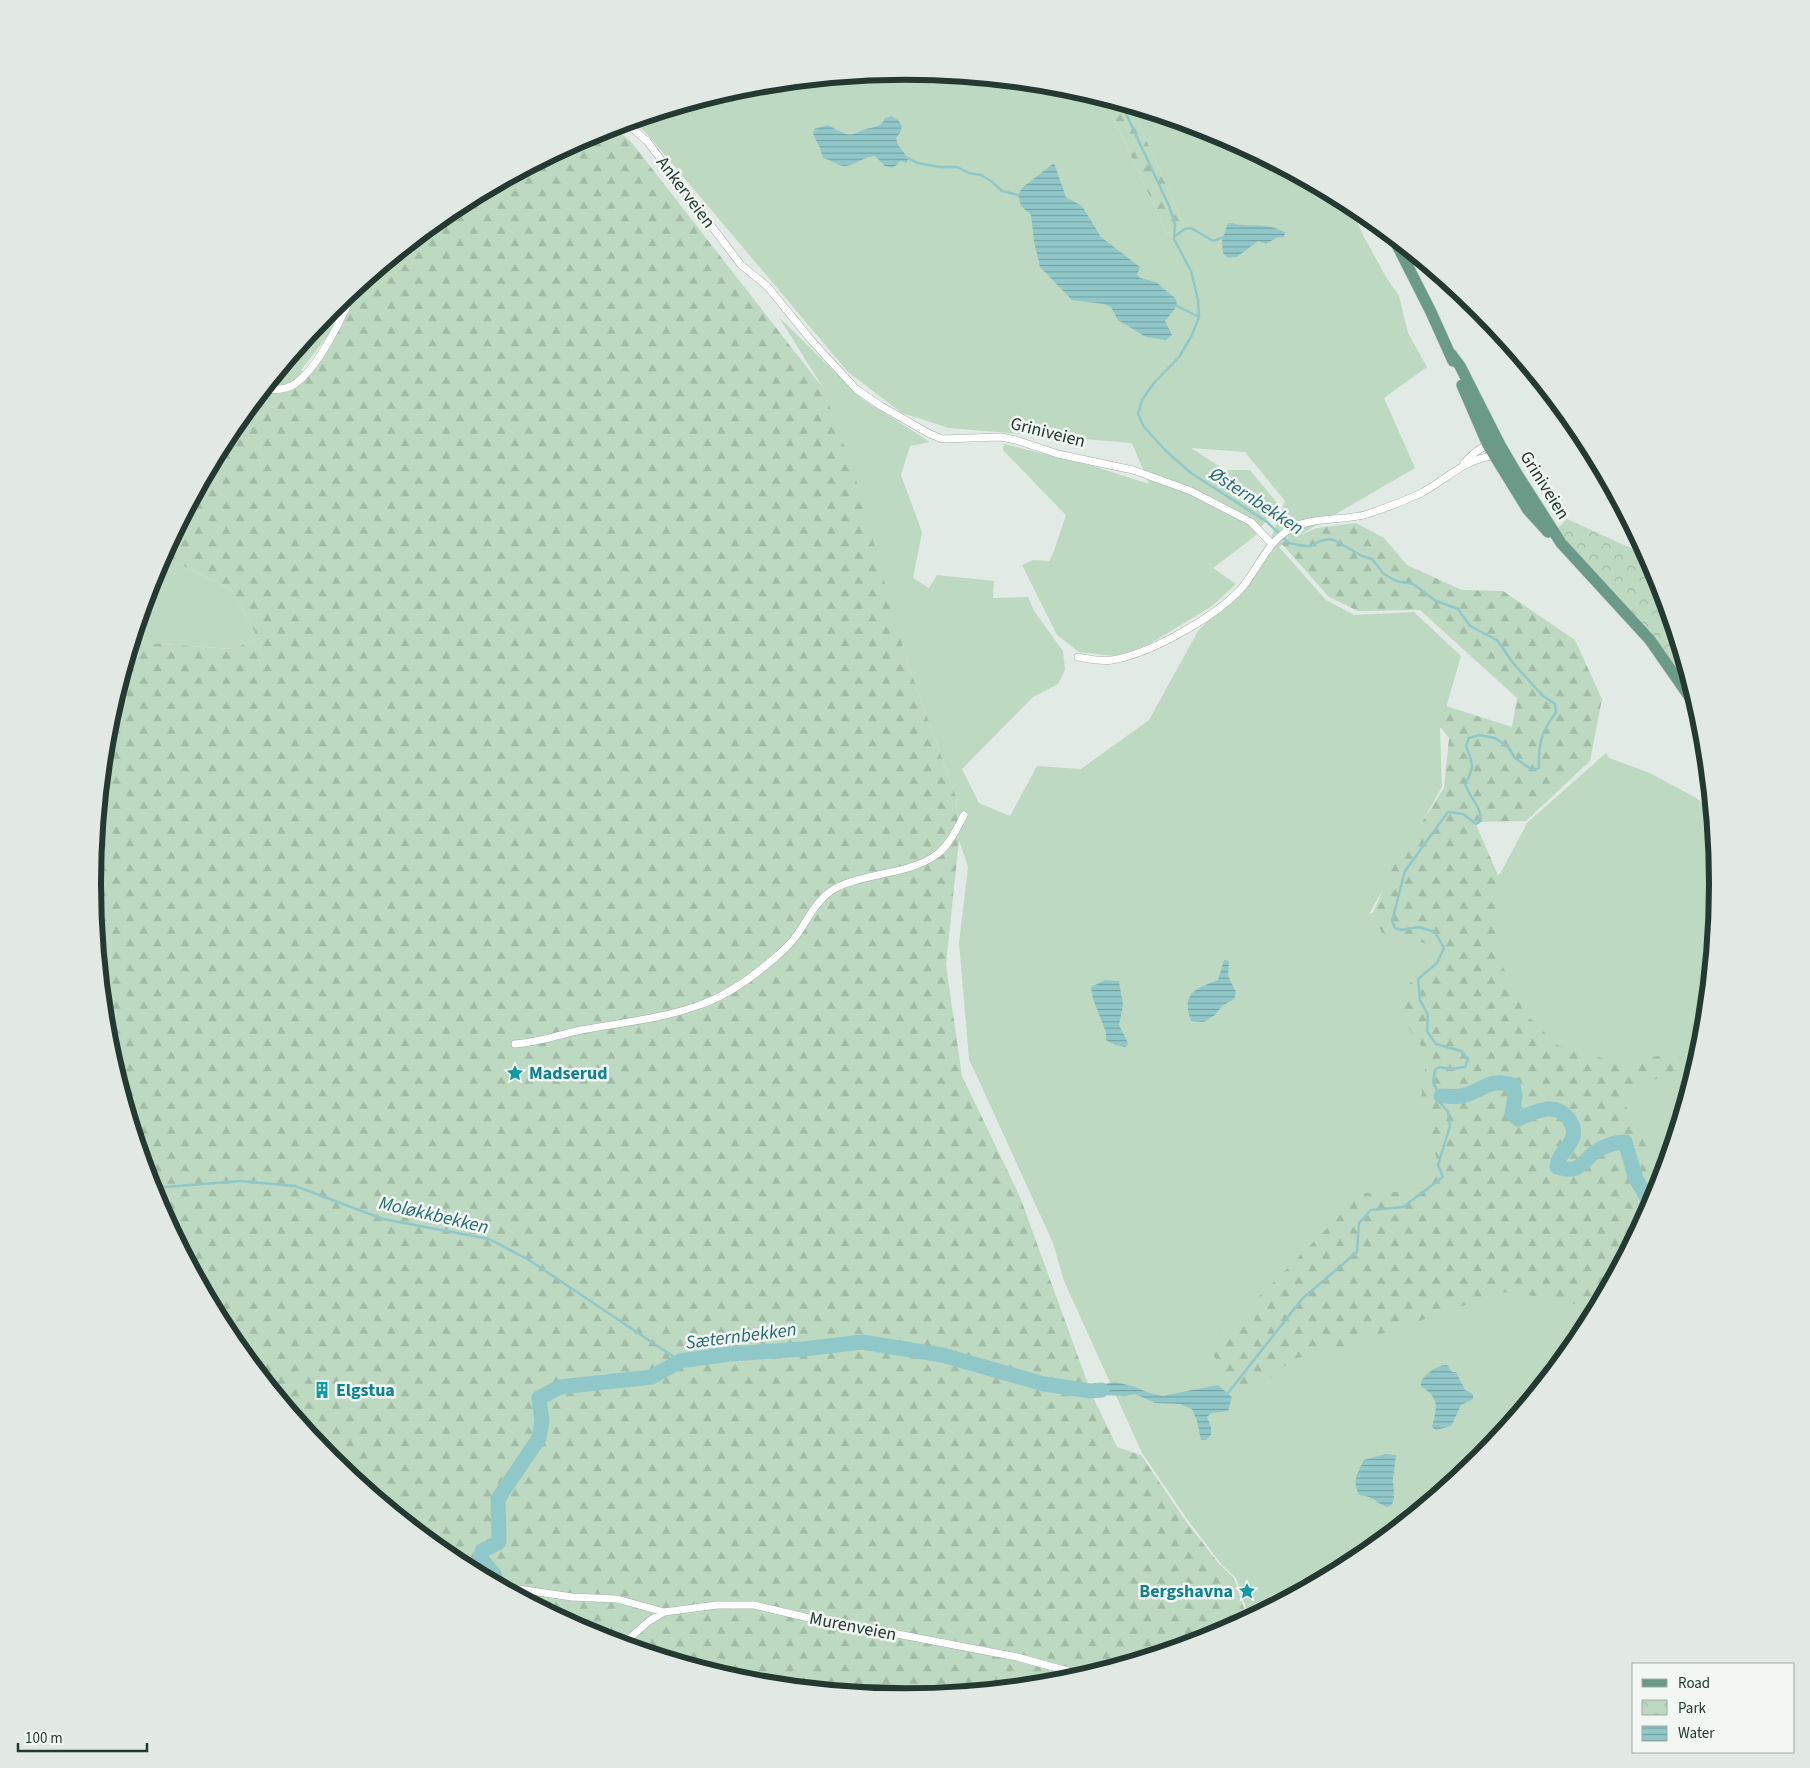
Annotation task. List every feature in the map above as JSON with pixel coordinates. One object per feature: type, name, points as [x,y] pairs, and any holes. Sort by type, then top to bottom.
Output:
[{"type":"main road","name":"Griniveien","points":[[1400,251],[1451,354],[1455,369],[1494,445],[1561,543]]},
{"type":"main road","name":"Griniveien","points":[[1494,445],[1495,456],[1528,510],[1650,640],[1686,691]]},
{"type":"street","name":"Ankerveien","points":[[632,128],[647,141],[741,265]]},
{"type":"street","name":"Griniveien","points":[[741,265],[767,286],[811,340],[856,389],[928,433],[942,439],[1001,437],[1058,454],[1133,470],[1191,491],[1251,522],[1272,544]]},
{"type":"street","points":[[272,389],[282,389],[294,385],[306,374],[332,337],[347,305]]},
{"type":"street","name":"Griniveien","points":[[1462,466],[1474,452],[1494,445]]},
{"type":"street","name":"Griniveien","points":[[1078,657],[1111,660],[1153,648],[1189,629],[1240,590],[1272,544],[1284,532],[1297,525],[1366,514],[1421,492],[1462,466],[1484,457],[1495,456]]},
{"type":"street","points":[[515,1044],[544,1041],[580,1030],[628,1022],[695,1007],[724,994],[771,961],[792,941],[817,903],[834,889],[856,879],[919,864],[937,855],[951,839],[964,815]]},
{"type":"street","points":[[522,1590],[572,1597],[618,1600],[664,1612]]},
{"type":"street","name":"Murenveien","points":[[629,1639],[649,1621],[664,1612],[717,1605],[754,1605],[856,1629],[892,1633],[1017,1657],[1070,1671]]},
{"type":"green space","points":[[905,80],[958,82],[1010,87],[1062,95],[1108,106],[1167,234],[1184,225],[1135,114],[1213,141],[1261,163],[1352,215],[1355,217],[1386,277],[1399,296],[1408,333],[1427,367],[1384,398],[1415,468],[1279,547],[1326,600],[1354,615],[1414,612],[1461,656],[1440,729],[1442,787],[1369,914],[1500,874],[1527,823],[1606,753],[1609,758],[1650,773],[1698,799],[1705,806],[1709,884],[1707,937],[1694,1041],[1682,1092],[1648,1192],[1626,1240],[1601,1286],[1574,1331],[1543,1373],[1474,1453],[1394,1522],[1352,1553],[1307,1580],[1247,1611],[1236,1578],[1222,1565],[1187,1519],[1142,1453],[1064,1281],[1053,1243],[969,1059],[959,943],[968,867],[959,840],[956,797],[907,661],[823,388],[779,317],[861,398],[930,442],[910,446],[901,475],[922,532],[913,578],[929,588],[937,575],[994,581],[993,598],[1028,597],[1034,611],[1063,651],[1065,670],[1058,684],[1033,697],[962,769],[979,803],[1010,816],[1037,766],[1081,769],[1149,720],[1198,631],[1260,567],[1285,501],[1245,452],[1191,448],[1225,470],[1250,470],[1278,504],[1255,536],[1213,568],[1236,584],[1212,606],[1148,645],[1115,656],[1079,652],[1057,635],[1022,565],[1033,560],[1049,561],[1066,515],[1003,450],[1004,444],[1093,466],[1149,484],[1132,443],[949,428],[902,413],[848,372],[639,126],[697,107],[748,95],[800,87],[852,82]]},
{"type":"green space","points":[[1108,106],[1135,114],[1184,225],[1167,234]]},
{"type":"green space","points":[[620,133],[632,143],[823,388],[854,472],[907,661],[956,797],[959,840],[946,965],[962,1076],[1020,1197],[1092,1395],[1117,1447],[1141,1455],[1185,1520],[1219,1564],[1234,1578],[1245,1612],[1213,1627],[1113,1661],[1062,1673],[958,1686],[905,1688],[852,1686],[748,1673],[697,1661],[597,1627],[549,1605],[458,1553],[416,1522],[336,1453],[267,1373],[236,1331],[184,1240],[162,1192],[128,1092],[116,1041],[103,937],[101,884],[103,831],[108,779],[116,727],[128,676],[139,642],[233,649],[258,638],[231,589],[170,559],[184,528],[236,437],[249,419],[255,418],[290,396],[352,302],[416,246],[458,215],[549,163]]},
{"type":"green space","points":[[336,315],[332,330],[301,370],[306,373],[290,396],[255,418],[249,419],[301,354]]},
{"type":"green space","points":[[1567,519],[1636,551],[1648,576],[1666,626],[1684,686],[1583,564],[1557,529]]},
{"type":"green space","points":[[1356,523],[1384,538],[1407,565],[1462,590],[1503,591],[1575,640],[1602,699],[1590,761],[1526,821],[1475,822],[1497,873],[1501,963],[1524,1012],[1557,1045],[1615,1062],[1679,1053],[1683,1068],[1651,1081],[1622,1098],[1652,1158],[1655,1173],[1626,1240],[1588,1308],[1558,1299],[1503,1292],[1341,1348],[1293,1359],[1273,1376],[1240,1397],[1207,1345],[1241,1315],[1362,1193],[1427,1191],[1437,1160],[1421,1100],[1427,1054],[1403,1020],[1406,986],[1443,959],[1437,946],[1382,933],[1372,915],[1393,867],[1444,788],[1449,738],[1440,727],[1446,706],[1512,727],[1517,698],[1420,610],[1358,611],[1329,597],[1281,543],[1317,528]]},
{"type":"green space","points":[[170,559],[231,589],[258,638],[233,649],[139,642]]},
{"type":"water","points":[[891,116],[898,120],[902,126],[896,138],[898,145],[908,158],[907,163],[900,161],[892,168],[885,166],[875,156],[867,157],[845,166],[823,158],[813,134],[814,129],[828,125],[846,134],[854,134],[877,126],[885,118]]},
{"type":"water","points":[[1054,163],[1066,197],[1082,206],[1101,237],[1140,267],[1137,274],[1140,278],[1156,282],[1176,299],[1177,306],[1165,321],[1172,335],[1166,340],[1146,337],[1118,320],[1111,307],[1104,304],[1072,300],[1040,267],[1031,215],[1021,206],[1018,195],[1023,187]]},
{"type":"water","points":[[1228,223],[1274,228],[1285,232],[1284,237],[1276,238],[1266,244],[1258,241],[1237,257],[1228,258],[1223,253],[1222,241]]},
{"type":"water","points":[[1224,960],[1229,961],[1228,976],[1236,992],[1234,999],[1222,1006],[1215,1015],[1204,1022],[1191,1021],[1188,1012],[1189,998],[1192,993],[1203,986],[1218,980]]},
{"type":"water","points":[[1105,980],[1119,981],[1123,1005],[1119,1025],[1128,1043],[1126,1047],[1115,1045],[1106,1040],[1106,1032],[1093,999],[1091,987]]},
{"type":"water","points":[[1447,1365],[1452,1372],[1456,1372],[1465,1390],[1473,1394],[1473,1399],[1461,1405],[1451,1426],[1436,1430],[1432,1427],[1436,1408],[1434,1399],[1421,1386],[1421,1381],[1432,1370]]},
{"type":"water","points":[[1115,1382],[1162,1396],[1218,1385],[1232,1397],[1228,1411],[1211,1413],[1207,1417],[1211,1427],[1211,1435],[1206,1440],[1201,1440],[1192,1409],[1180,1404],[1155,1403],[1135,1394],[1125,1396],[1104,1395],[1100,1385]]},
{"type":"water","points":[[1385,1454],[1396,1455],[1393,1479],[1394,1498],[1392,1504],[1388,1507],[1372,1498],[1359,1495],[1356,1486],[1357,1474],[1364,1460]]},
{"type":"waterway","name":"Østernbekken","points":[[1125,111],[1169,206],[1175,224],[1174,239],[1191,271],[1198,300],[1199,317],[1192,335],[1179,357],[1154,383],[1142,400],[1138,414],[1144,427],[1166,451],[1191,473],[1267,522],[1289,543],[1311,546],[1320,541],[1330,539],[1336,541],[1362,556],[1372,559],[1384,574],[1396,581],[1413,584],[1436,601],[1458,609],[1470,626],[1497,640],[1513,663],[1543,696],[1555,704],[1556,712],[1547,725],[1542,738],[1539,752],[1539,768],[1532,770],[1515,758],[1509,748],[1495,738],[1479,735],[1469,738],[1466,746],[1472,769],[1465,784],[1481,815],[1481,821],[1476,824],[1463,814],[1448,812],[1405,871],[1392,921],[1395,928],[1402,930],[1418,927],[1435,932],[1444,948],[1437,963],[1418,979],[1420,1000],[1428,1015],[1427,1031],[1436,1044],[1461,1051],[1468,1059],[1465,1067],[1451,1069],[1439,1067],[1435,1070],[1433,1083],[1441,1096],[1438,1100],[1448,1112],[1450,1126],[1438,1165],[1443,1177],[1403,1207],[1371,1210],[1359,1223],[1357,1252],[1302,1299],[1228,1393]]},
{"type":"waterway","points":[[908,158],[917,163],[940,167],[957,167],[969,173],[981,175],[1002,191],[1018,195]]},
{"type":"waterway","points":[[1175,236],[1185,229],[1191,228],[1213,241],[1224,237]]},
{"type":"waterway","points":[[1177,306],[1199,317]]},
{"type":"waterway","points":[[1441,1096],[1461,1096],[1490,1084],[1504,1083],[1513,1085],[1515,1096],[1512,1113],[1518,1119],[1551,1109],[1563,1113],[1572,1124],[1574,1133],[1559,1159],[1557,1167],[1565,1169],[1576,1168],[1598,1150],[1611,1144],[1625,1142],[1636,1179],[1646,1196]]},
{"type":"waterway","name":"Moløkkbekken","points":[[160,1187],[241,1181],[295,1186],[383,1219],[489,1239],[529,1260],[680,1361]]},
{"type":"waterway","name":"Sæternbekken","points":[[494,1575],[481,1559],[482,1551],[499,1542],[498,1499],[539,1438],[542,1421],[539,1398],[560,1387],[652,1377],[680,1361],[729,1354],[804,1349],[862,1342],[942,1355],[1044,1384],[1090,1391],[1102,1390]]},
{"type":"place","name":"Madserud","points":[[515,1073]]},
{"type":"place","name":"Elgstua","points":[[322,1390]]},
{"type":"place","name":"Bergshavna","points":[[1247,1591]]}]
